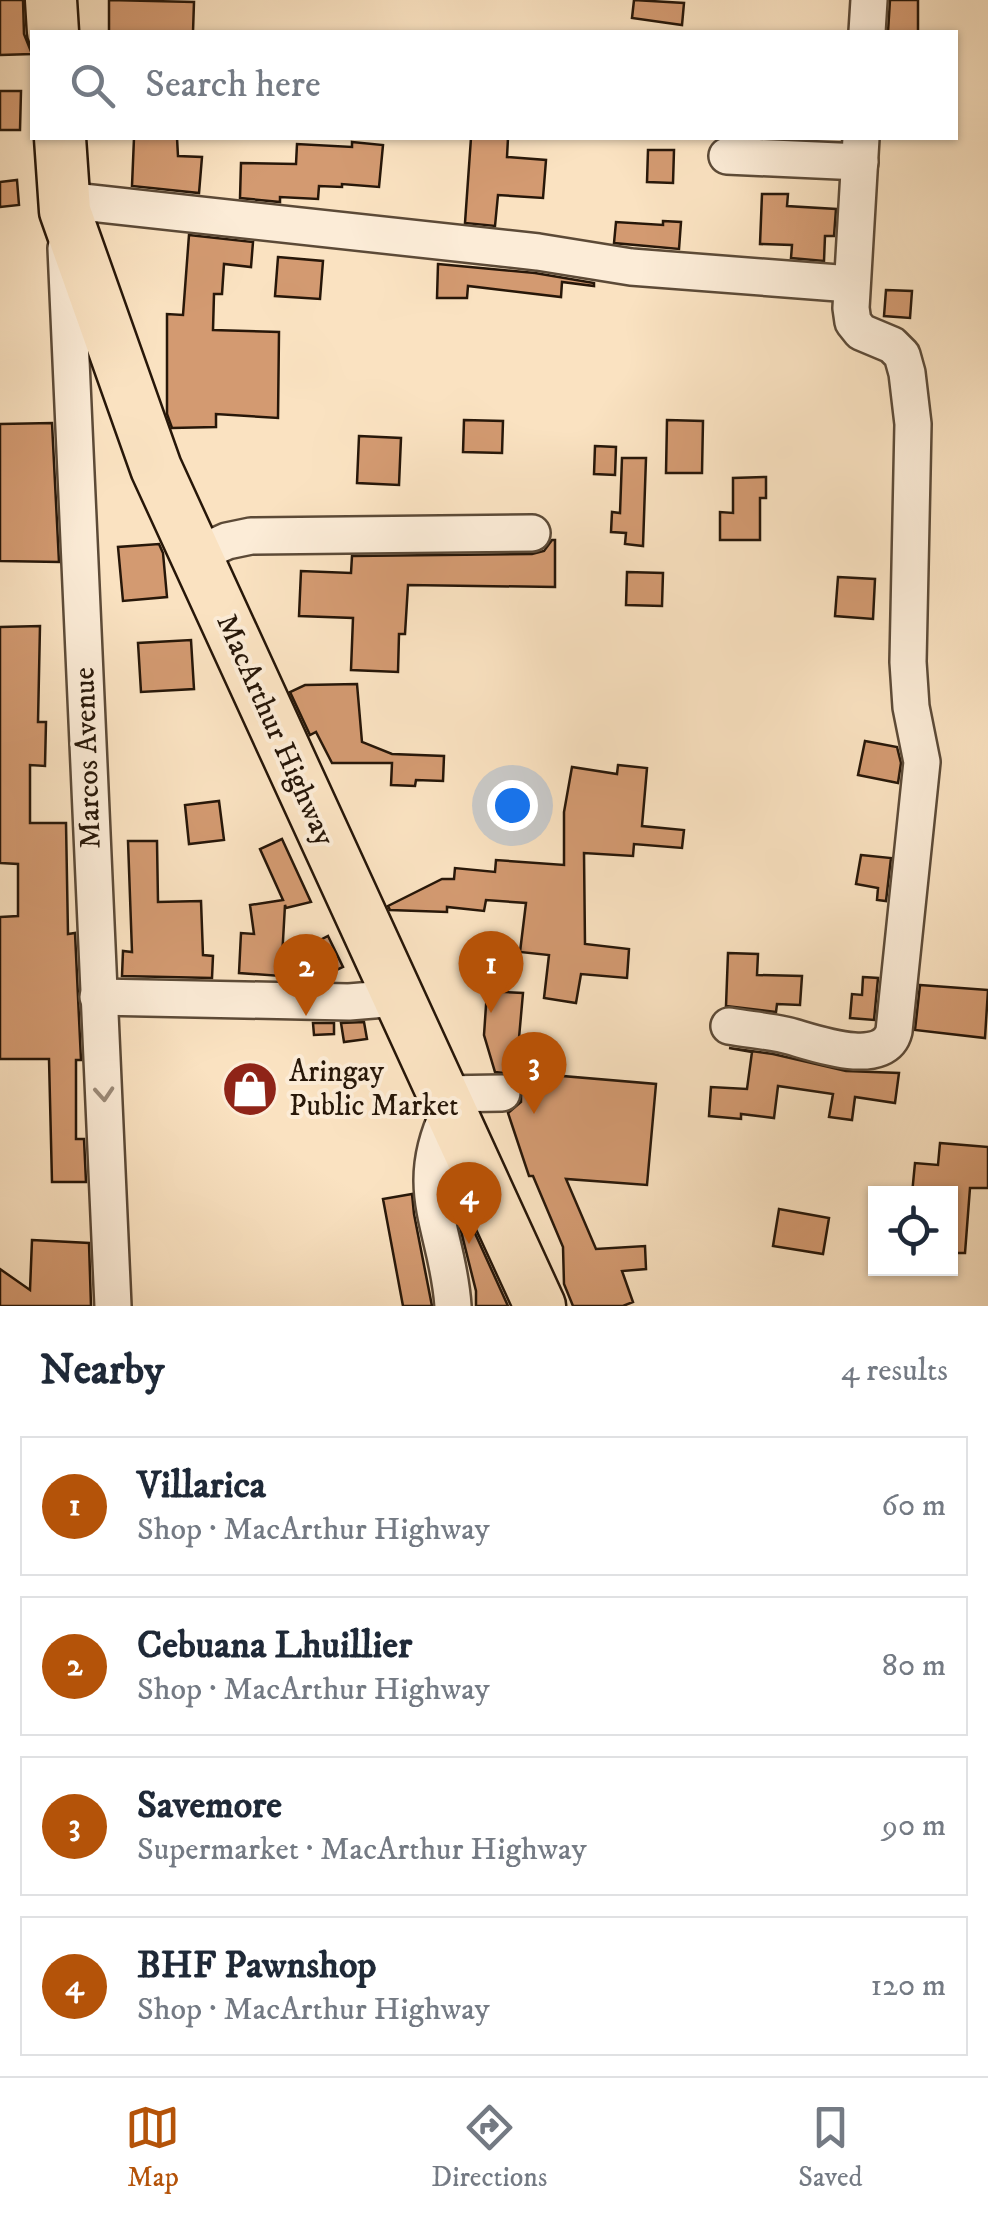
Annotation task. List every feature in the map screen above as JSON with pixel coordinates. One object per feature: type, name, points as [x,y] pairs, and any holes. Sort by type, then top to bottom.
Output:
[{"type":"highway","points":[[50,0],[53,30]]},
{"type":"highway","name":"MacArthur Highway","points":[[60,140],[64,205],[156,468],[540,1306]]},
{"type":"street","points":[[867,30],[869,0]]},
{"type":"street","points":[[727,156],[860,150],[850,284],[853,322],[861,332],[892,345],[902,356],[908,374],[913,424],[908,662],[911,707],[922,762],[892,1040],[881,1048],[847,1050],[729,1026]]},
{"type":"street","points":[[64,205],[538,252],[631,267],[850,284]]},
{"type":"street","name":"Marcos Avenue","points":[[64,205],[113,1306]]},
{"type":"street","points":[[196,556],[226,541],[251,536],[532,533]]},
{"type":"street","points":[[98,997],[349,1002],[398,998]]},
{"type":"street","points":[[454,1306],[430,1191],[438,1135],[446,1104],[502,1092]]},
{"type":"building","points":[[0,0],[23,0],[24,34],[30,54],[0,55]]},
{"type":"building","points":[[109,0],[194,2],[193,30],[109,30]]},
{"type":"building","points":[[634,0],[684,3],[682,25],[632,18]]},
{"type":"building","points":[[890,0],[918,0],[918,30],[888,30]]},
{"type":"building","points":[[0,91],[21,91],[20,130],[0,130]]},
{"type":"building","points":[[134,140],[177,140],[178,156],[202,157],[199,193],[132,186]]},
{"type":"building","points":[[471,140],[508,140],[507,157],[546,160],[543,198],[498,195],[495,226],[465,223]]},
{"type":"building","points":[[352,142],[383,145],[379,187],[319,186],[318,199],[280,197],[280,202],[240,198],[241,163],[296,164],[297,144],[352,147]]},
{"type":"building","points":[[648,150],[674,150],[673,183],[647,182]]},
{"type":"building","points":[[17,180],[19,205],[0,207],[0,182]]},
{"type":"building","points":[[762,194],[788,194],[787,206],[836,209],[834,236],[825,236],[824,261],[791,258],[792,245],[760,244]]},
{"type":"building","points":[[663,221],[681,222],[679,249],[614,243],[616,222],[663,225]]},
{"type":"building","points":[[189,235],[253,242],[251,267],[224,264],[222,294],[214,294],[213,330],[279,332],[278,418],[216,414],[216,427],[172,428],[167,414],[167,314],[183,315]]},
{"type":"building","points":[[278,257],[323,261],[320,299],[275,296]]},
{"type":"building","points":[[438,264],[535,273],[594,286],[562,282],[561,297],[468,286],[467,298],[437,298]]},
{"type":"building","points":[[886,290],[912,291],[910,318],[884,316]]},
{"type":"building","points":[[464,420],[503,421],[502,453],[463,452]]},
{"type":"building","points":[[667,420],[703,421],[702,473],[666,473]]},
{"type":"building","points":[[52,423],[59,562],[0,561],[0,424]]},
{"type":"building","points":[[359,436],[401,438],[399,485],[357,483]]},
{"type":"building","points":[[595,446],[616,447],[615,475],[594,474]]},
{"type":"building","points":[[622,458],[646,458],[643,546],[625,544],[626,533],[611,532],[612,512],[620,513]]},
{"type":"building","points":[[766,477],[766,498],[760,498],[760,540],[720,540],[720,512],[733,513],[733,478]]},
{"type":"building","points":[[552,540],[555,587],[408,585],[405,634],[399,634],[398,672],[351,670],[353,618],[299,616],[301,571],[351,573],[352,556],[532,554],[544,551]]},
{"type":"building","points":[[159,544],[167,597],[123,601],[118,547]]},
{"type":"building","points":[[627,572],[663,573],[662,606],[626,605]]},
{"type":"building","points":[[838,577],[875,579],[873,619],[835,616]]},
{"type":"building","points":[[40,626],[38,722],[46,722],[45,766],[30,765],[30,823],[66,823],[68,934],[75,933],[81,1060],[76,1060],[76,1139],[84,1139],[86,1182],[52,1182],[49,1059],[0,1059],[0,917],[18,916],[18,864],[0,863],[0,627]]},
{"type":"building","points":[[191,640],[194,689],[141,692],[138,643]]},
{"type":"building","points":[[357,684],[362,742],[392,754],[444,756],[443,781],[416,780],[415,786],[391,785],[392,763],[332,763],[316,732],[310,735],[290,692],[305,685]]},
{"type":"building","points":[[865,741],[897,747],[901,763],[898,783],[858,775]]},
{"type":"building","points":[[618,765],[647,768],[642,826],[684,830],[682,848],[634,844],[633,856],[584,853],[585,944],[629,949],[627,978],[581,974],[576,1003],[544,998],[549,955],[520,952],[526,903],[486,900],[484,911],[447,907],[447,912],[390,910],[388,906],[442,879],[454,879],[455,868],[495,872],[496,860],[564,865],[564,812],[572,767],[617,774]]},
{"type":"building","points":[[219,801],[224,840],[189,844],[185,805]]},
{"type":"building","points":[[282,839],[311,902],[286,908],[285,905],[281,976],[239,973],[241,933],[254,934],[250,905],[283,900],[260,849]]},
{"type":"building","points":[[128,841],[157,841],[158,902],[201,901],[203,955],[213,956],[212,978],[122,976],[123,951],[132,952]]},
{"type":"building","points":[[861,855],[891,858],[886,901],[877,900],[878,888],[856,884]]},
{"type":"building","points":[[328,936],[343,967],[315,980],[301,950]]},
{"type":"building","points":[[728,953],[758,954],[757,975],[802,976],[800,1005],[777,1004],[776,1012],[726,1006]]},
{"type":"building","points":[[863,977],[878,978],[874,1020],[850,1018],[852,994],[862,995]]},
{"type":"building","points":[[920,985],[988,990],[985,1038],[915,1030]]},
{"type":"building","points":[[487,991],[523,993],[516,1072],[656,1084],[647,1185],[566,1179],[596,1249],[645,1246],[646,1269],[622,1271],[633,1302],[623,1306],[573,1306],[564,1284],[563,1247],[533,1176],[529,1176],[508,1113],[521,1102],[521,1083],[511,1074],[495,1072],[484,1035]]},
{"type":"building","points":[[364,1022],[367,1039],[344,1042],[341,1023]]},
{"type":"building","points":[[313,1023],[334,1023],[334,1034],[314,1035]]},
{"type":"building","points":[[729,1048],[773,1054],[846,1071],[899,1073],[895,1103],[855,1097],[852,1120],[829,1117],[833,1094],[778,1086],[774,1118],[709,1116],[711,1087],[747,1089],[752,1052]]},
{"type":"building","points":[[940,1143],[988,1147],[988,1188],[970,1188],[965,1253],[958,1253],[958,1186],[913,1186],[915,1163],[938,1165]]},
{"type":"building","points":[[412,1194],[432,1306],[403,1306],[383,1199]]},
{"type":"building","points":[[779,1209],[829,1218],[823,1254],[773,1246]]},
{"type":"building","points":[[469,1220],[508,1306],[476,1306],[476,1291],[459,1223]]},
{"type":"building","points":[[32,1240],[89,1243],[91,1306],[0,1306],[0,1269],[30,1290]]},
{"type":"place","name":"Villarica","points":[[491,1013]]},
{"type":"place","name":"Cebuana Lhuillier","points":[[306,1016]]},
{"type":"place","name":"Aringay Public Market","points":[[250,1089]]},
{"type":"place","name":"Savemore","points":[[534,1114]]},
{"type":"place","name":"BHF Pawnshop","points":[[469,1244]]}]
